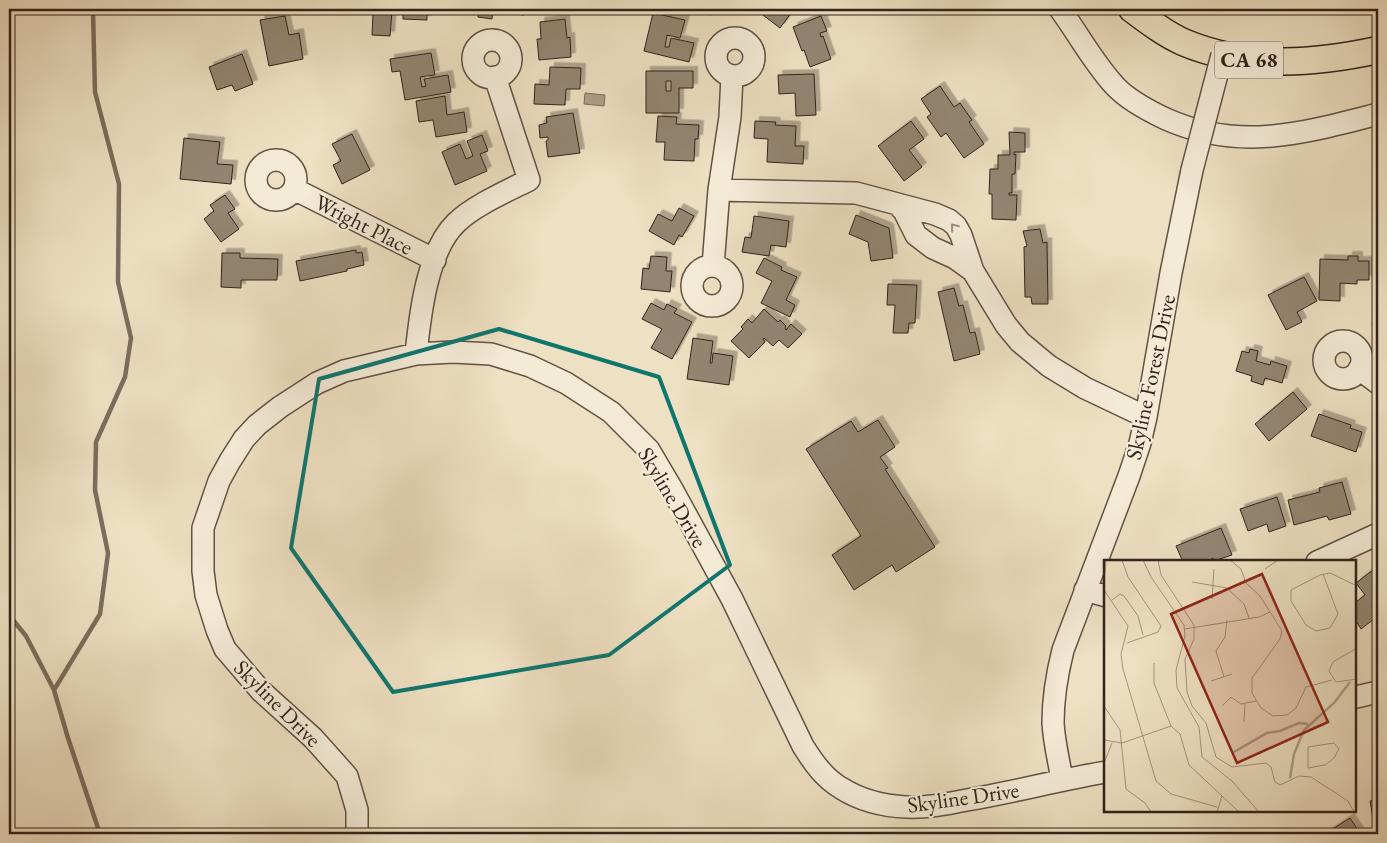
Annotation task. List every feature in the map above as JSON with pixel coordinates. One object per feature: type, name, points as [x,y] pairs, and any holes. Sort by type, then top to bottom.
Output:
[{"type":"main road","name":"CA 68","points":[[1132,9],[1183,42],[1222,56],[1260,62],[1302,62],[1342,58],[1378,50]]},
{"type":"street","points":[[1060,9],[1089,54],[1116,88],[1156,115],[1188,128],[1228,137],[1258,138],[1296,134],[1378,114]]},
{"type":"street","name":"Skyline Forest Drive","points":[[1062,780],[1053,724],[1057,675],[1063,650],[1140,443],[1192,170],[1222,56]]},
{"type":"street","points":[[713,266],[720,190],[730,117],[732,76]]},
{"type":"street","points":[[416,354],[421,305],[440,246],[456,223],[470,212],[529,180],[496,77]]},
{"type":"street","name":"Wright Place","points":[[294,189],[434,260]]},
{"type":"street","points":[[720,190],[856,193],[935,214],[949,220],[956,226],[967,250],[973,271],[1006,325],[1032,354],[1085,388],[1146,417]]},
{"type":"street","points":[[897,204],[904,211],[916,235],[926,244],[955,258],[973,271]]},
{"type":"street","name":"Skyline Drive","points":[[357,834],[357,810],[346,776],[313,738],[261,691],[225,650],[206,595],[203,571],[203,528],[219,481],[244,439],[257,425],[280,407],[317,383],[344,371],[416,354],[453,352],[491,354],[530,366],[566,383],[611,412],[648,450],[672,489],[732,599],[803,746],[815,764],[840,788],[870,801],[907,807],[927,807],[1002,794],[1104,772]]},
{"type":"street","points":[[1359,369],[1378,383]]},
{"type":"street","points":[[1321,560],[1378,534]]},
{"type":"street","points":[[1085,590],[1104,595]]},
{"type":"street","points":[[1357,697],[1378,692]]},
{"type":"highlighted area","points":[[499,329],[659,377],[730,565],[609,655],[393,692],[291,548],[319,379]]},
{"type":"shaded area","points":[[585,93],[605,95],[604,106],[584,104]]},
{"type":"building","points":[[378,9],[427,9],[427,20],[403,19],[403,12],[392,11],[390,36],[372,35],[373,13],[378,13]]},
{"type":"building","points":[[460,9],[493,9],[492,19],[478,17],[478,11]]},
{"type":"building","points":[[504,9],[525,9],[524,15],[504,13]]},
{"type":"building","points":[[692,9],[727,9],[710,15],[708,10],[694,14]]},
{"type":"building","points":[[755,9],[794,9],[780,28]]},
{"type":"building","points":[[653,13],[685,20],[680,38],[667,35],[665,47],[669,47],[671,38],[694,43],[689,62],[644,51]]},
{"type":"building","points":[[285,16],[289,35],[299,33],[303,59],[269,66],[260,20]]},
{"type":"building","points":[[821,16],[827,31],[820,33],[821,37],[823,36],[831,59],[810,67],[793,27]]},
{"type":"building","points":[[565,19],[567,38],[570,37],[571,57],[539,60],[537,39],[541,39],[540,22]]},
{"type":"building","points":[[431,53],[435,75],[420,77],[422,87],[426,86],[424,79],[448,75],[451,92],[405,100],[400,71],[392,72],[390,59]]},
{"type":"building","points":[[242,54],[253,84],[235,91],[232,85],[217,90],[209,67]]},
{"type":"building","points":[[550,67],[581,68],[580,89],[566,89],[565,105],[534,104],[535,84],[549,85]]},
{"type":"building","points":[[646,71],[693,71],[693,88],[679,88],[679,113],[646,113]],"holes":[[[666,81],[671,81],[671,91],[666,91]]]},
{"type":"building","points":[[814,74],[816,115],[796,116],[795,93],[779,94],[778,75]]},
{"type":"building","points":[[940,86],[954,107],[960,103],[972,120],[969,122],[984,144],[964,158],[946,133],[941,137],[927,117],[931,114],[921,99]]},
{"type":"building","points":[[445,96],[447,115],[464,112],[467,132],[436,137],[433,120],[419,122],[416,101]]},
{"type":"building","points":[[573,113],[580,153],[548,157],[546,141],[548,137],[540,138],[539,125],[547,123],[546,117]]},
{"type":"building","points":[[658,116],[677,117],[676,124],[699,125],[698,139],[695,139],[694,161],[664,160],[665,142],[656,142]]},
{"type":"building","points":[[755,121],[776,122],[775,125],[796,126],[795,146],[804,146],[803,164],[767,162],[768,139],[754,138]]},
{"type":"building","points":[[911,121],[924,139],[909,150],[922,167],[904,181],[878,146]]},
{"type":"building","points":[[1009,132],[1025,133],[1025,152],[1014,152],[1014,155],[1016,154],[1015,174],[1012,174],[1012,193],[1009,193],[1009,195],[1017,195],[1016,220],[992,219],[992,194],[989,194],[990,169],[998,169],[998,155],[1010,155]]},
{"type":"building","points":[[352,134],[370,170],[342,184],[333,165],[341,161],[332,144]]},
{"type":"building","points":[[482,135],[488,151],[480,154],[487,171],[455,185],[442,152],[460,144],[466,159],[473,156],[467,141]]},
{"type":"building","points":[[184,138],[220,142],[217,164],[233,165],[231,184],[180,179]]},
{"type":"building","points":[[225,195],[235,209],[228,213],[239,229],[221,242],[204,219],[214,211],[210,205]]},
{"type":"building","points":[[679,208],[694,216],[682,237],[679,235],[674,245],[649,231],[658,214],[672,221]]},
{"type":"building","points":[[856,215],[889,228],[893,258],[871,261],[868,242],[849,234]]},
{"type":"building","points":[[754,216],[789,221],[786,247],[771,245],[769,256],[742,252],[745,237],[751,238]]},
{"type":"building","points":[[1040,229],[1043,243],[1047,242],[1048,304],[1032,304],[1031,297],[1025,297],[1024,247],[1027,246],[1023,231]]},
{"type":"building","points":[[356,250],[356,253],[362,252],[364,265],[347,269],[347,271],[300,281],[296,261]]},
{"type":"building","points":[[222,253],[240,253],[240,258],[278,259],[277,280],[241,280],[241,288],[221,287]]},
{"type":"building","points":[[651,256],[667,257],[666,271],[672,271],[670,292],[641,289],[643,268],[649,269]]},
{"type":"building","points":[[1348,256],[1358,256],[1358,261],[1369,261],[1369,280],[1357,280],[1357,284],[1340,283],[1340,301],[1319,300],[1320,259],[1348,260]]},
{"type":"building","points":[[764,258],[782,267],[781,270],[797,277],[786,300],[795,305],[790,317],[761,303],[772,281],[756,273]]},
{"type":"building","points":[[1304,277],[1317,301],[1297,312],[1302,322],[1286,330],[1268,295]]},
{"type":"building","points":[[888,284],[917,285],[915,323],[909,323],[908,333],[893,333],[895,305],[887,305]]},
{"type":"building","points":[[954,288],[959,306],[963,305],[970,333],[975,332],[980,354],[954,361],[938,292]]},
{"type":"building","points":[[651,303],[664,310],[667,304],[677,309],[674,313],[692,322],[672,359],[651,348],[662,329],[642,319]]},
{"type":"building","points":[[764,309],[778,322],[780,320],[786,326],[786,330],[791,324],[802,334],[788,348],[779,340],[773,346],[764,338],[765,342],[749,358],[731,341],[743,329],[741,327],[748,319],[752,323]]},
{"type":"building","points":[[1378,310],[1378,327],[1372,324]]},
{"type":"building","points":[[693,338],[713,341],[710,363],[712,363],[713,353],[733,356],[729,385],[687,379]]},
{"type":"building","points":[[1250,349],[1258,351],[1256,361],[1270,365],[1271,361],[1287,366],[1282,383],[1265,378],[1263,385],[1251,381],[1252,376],[1236,371],[1242,351],[1249,353]]},
{"type":"building","points":[[1293,392],[1307,409],[1269,441],[1255,424]]},
{"type":"building","points":[[1319,414],[1351,425],[1350,428],[1362,432],[1356,452],[1311,436]]},
{"type":"building","points":[[878,420],[895,447],[880,457],[888,468],[885,469],[935,547],[896,572],[892,565],[854,590],[832,555],[861,536],[806,449],[851,421],[858,432]]},
{"type":"building","points":[[1342,482],[1351,514],[1329,520],[1327,516],[1294,525],[1288,500],[1320,492],[1319,488]]},
{"type":"building","points":[[1277,497],[1286,526],[1269,532],[1267,524],[1248,531],[1240,509]]},
{"type":"building","points":[[1221,528],[1232,555],[1217,560],[1213,558],[1210,560],[1182,560],[1176,546]]},
{"type":"building","points":[[1373,570],[1378,577],[1378,616],[1361,629],[1357,623],[1357,601],[1365,595],[1357,582]]},
{"type":"building","points":[[1378,799],[1378,818],[1373,819],[1370,801]]},
{"type":"building","points":[[1350,818],[1360,833],[1325,834]]},
{"type":"waterway","points":[[54,690],[100,614],[108,553],[95,490],[96,442],[125,377],[131,338],[118,282],[119,184],[95,92],[93,11]]},
{"type":"waterway","points":[[9,615],[26,636],[54,690],[100,834]]}]
